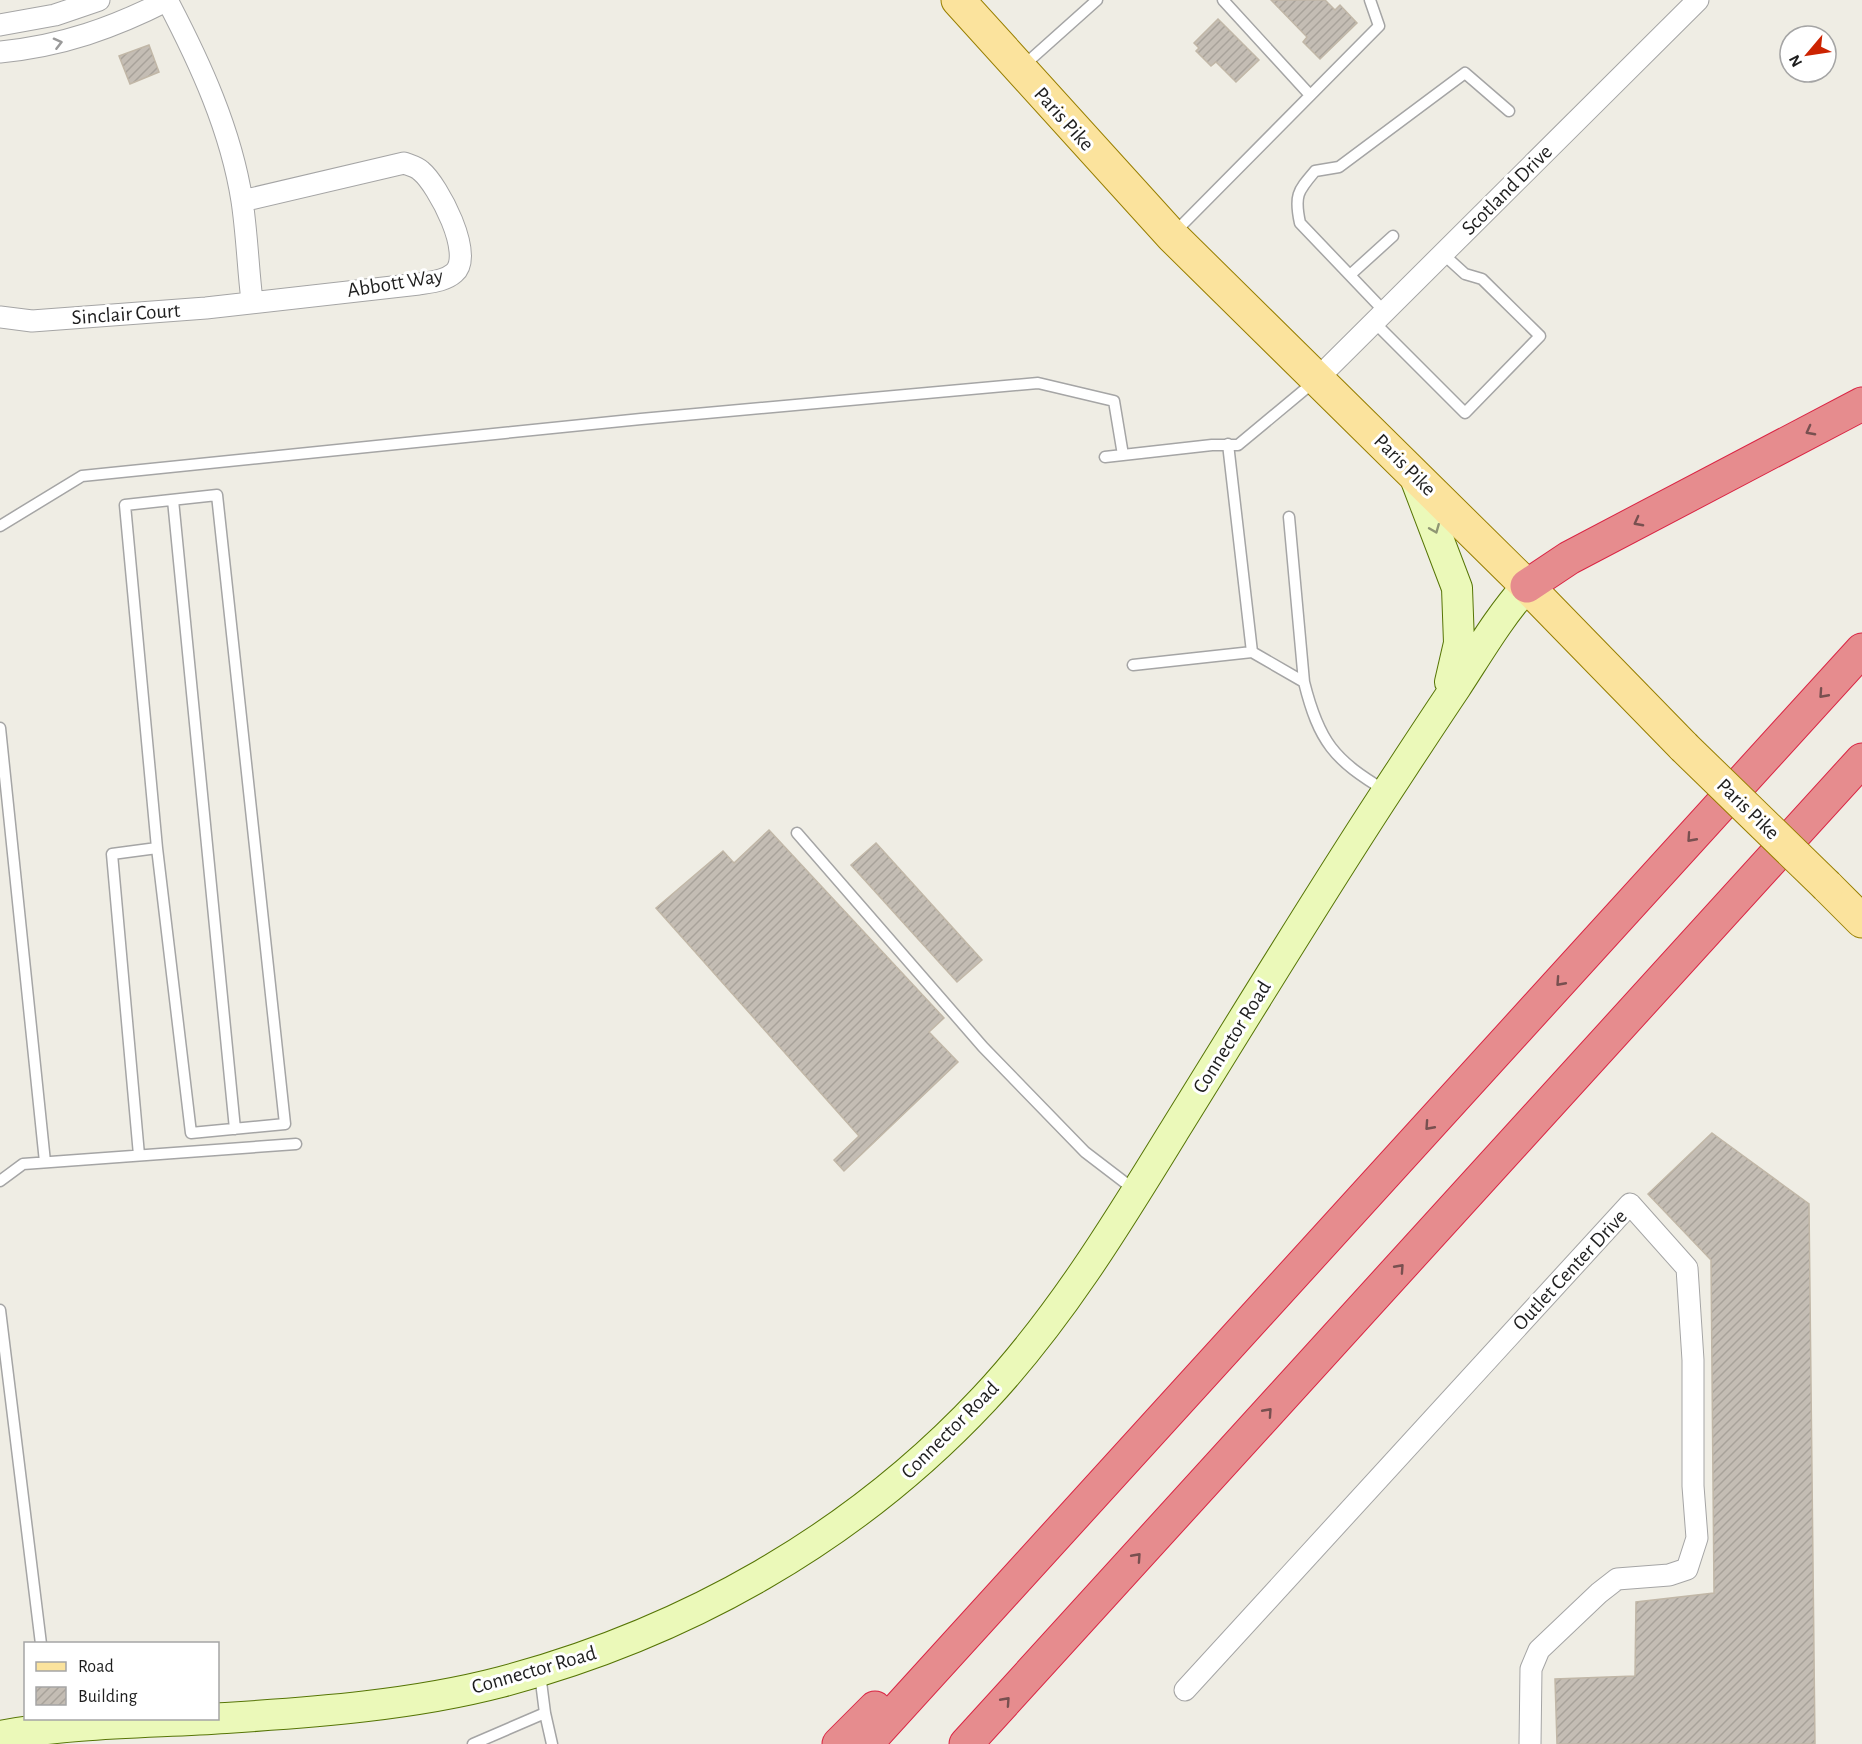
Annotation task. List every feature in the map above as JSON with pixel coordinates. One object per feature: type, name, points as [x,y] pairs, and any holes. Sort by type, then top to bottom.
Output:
[{"type":"highway","points":[[1527,586],[1569,558],[1862,404]]},
{"type":"highway","points":[[866,1744],[1862,650]]},
{"type":"highway","points":[[966,1744],[1862,760]]},
{"type":"highway","points":[[839,1744],[1024,1570]]},
{"type":"main road","name":"Paris Pike","points":[[958,0],[1019,70],[1172,236],[1527,586],[1684,747],[1862,921]]},
{"type":"main road","points":[[1414,475],[1457,588],[1459,644],[1444,705]]},
{"type":"main road","name":"Connector Road","points":[[219,1719],[370,1704],[467,1690],[539,1671],[656,1629],[727,1596],[815,1542],[888,1490],[950,1434],[1019,1360],[1063,1302],[1136,1191],[1387,792],[1492,630],[1527,586]]},
{"type":"main road","name":"Connector Road","points":[[0,1736],[47,1730],[197,1720]]},
{"type":"street","points":[[0,25],[54,15],[99,0]]},
{"type":"street","points":[[0,52],[34,49],[96,33],[167,0],[200,67],[223,124],[242,201],[252,301]]},
{"type":"street","name":"Scotland Drive","points":[[1317,379],[1698,0]]},
{"type":"street","name":"Abbott Way","points":[[242,201],[385,165],[404,163],[421,170],[431,184],[453,221],[460,249],[460,261],[456,272],[441,280],[252,301]]},
{"type":"street","name":"Sinclair Court","points":[[0,317],[32,321],[206,308],[252,301]]},
{"type":"street","name":"Outlet Center Drive","points":[[1185,1690],[1630,1204],[1687,1268],[1693,1360],[1693,1486],[1697,1538],[1687,1569],[1669,1575],[1617,1579],[1539,1650],[1531,1670],[1530,1744]]},
{"type":"lane","points":[[1019,70],[1097,0]]},
{"type":"lane","points":[[1223,0],[1311,95]]},
{"type":"lane","points":[[1172,236],[1379,26],[1370,0]]},
{"type":"lane","points":[[1443,254],[1465,274],[1482,279],[1540,336],[1465,413],[1380,317],[1350,275],[1300,222],[1296,207],[1298,192],[1316,171],[1339,167],[1465,73],[1509,111]]},
{"type":"lane","points":[[1350,275],[1394,236]]},
{"type":"lane","points":[[1105,457],[1228,444],[1238,445],[1317,379]]},
{"type":"lane","points":[[0,526],[82,476],[641,419],[1038,383],[1114,402],[1123,455]]},
{"type":"lane","points":[[1228,444],[1252,652]]},
{"type":"lane","points":[[218,495],[285,1124],[191,1133],[158,848],[124,506],[218,495]]},
{"type":"lane","points":[[173,500],[235,1129]]},
{"type":"lane","points":[[1289,517],[1304,682],[1322,736],[1336,756],[1358,774],[1387,792]]},
{"type":"lane","points":[[1132,666],[1252,652],[1304,682]]},
{"type":"lane","points":[[0,728],[45,1162]]},
{"type":"lane","points":[[797,833],[983,1047],[1085,1152],[1136,1191]]},
{"type":"lane","points":[[139,1155],[112,854],[158,848]]},
{"type":"lane","points":[[0,1181],[23,1164],[296,1144]]},
{"type":"lane","points":[[0,1310],[41,1642]]},
{"type":"lane","points":[[539,1671],[552,1744]]},
{"type":"lane","points":[[473,1744],[545,1713]]},
{"type":"building","points":[[1271,0],[1325,0],[1335,10],[1340,5],[1357,23],[1320,59],[1303,42],[1307,37]]},
{"type":"building","points":[[1218,19],[1259,60],[1236,82],[1216,62],[1211,66],[1196,51],[1199,48],[1194,43]]},
{"type":"building","points":[[149,45],[159,72],[130,84],[119,56]]},
{"type":"building","points":[[769,830],[944,1018],[929,1032],[958,1062],[844,1171],[834,1160],[859,1136],[656,908],[723,851],[734,863]]},
{"type":"building","points":[[876,843],[982,960],[957,982],[851,865]]},
{"type":"building","points":[[1712,1133],[1809,1204],[1815,1744],[1557,1744],[1555,1679],[1635,1676],[1636,1602],[1714,1593],[1711,1260],[1648,1194]]}]
